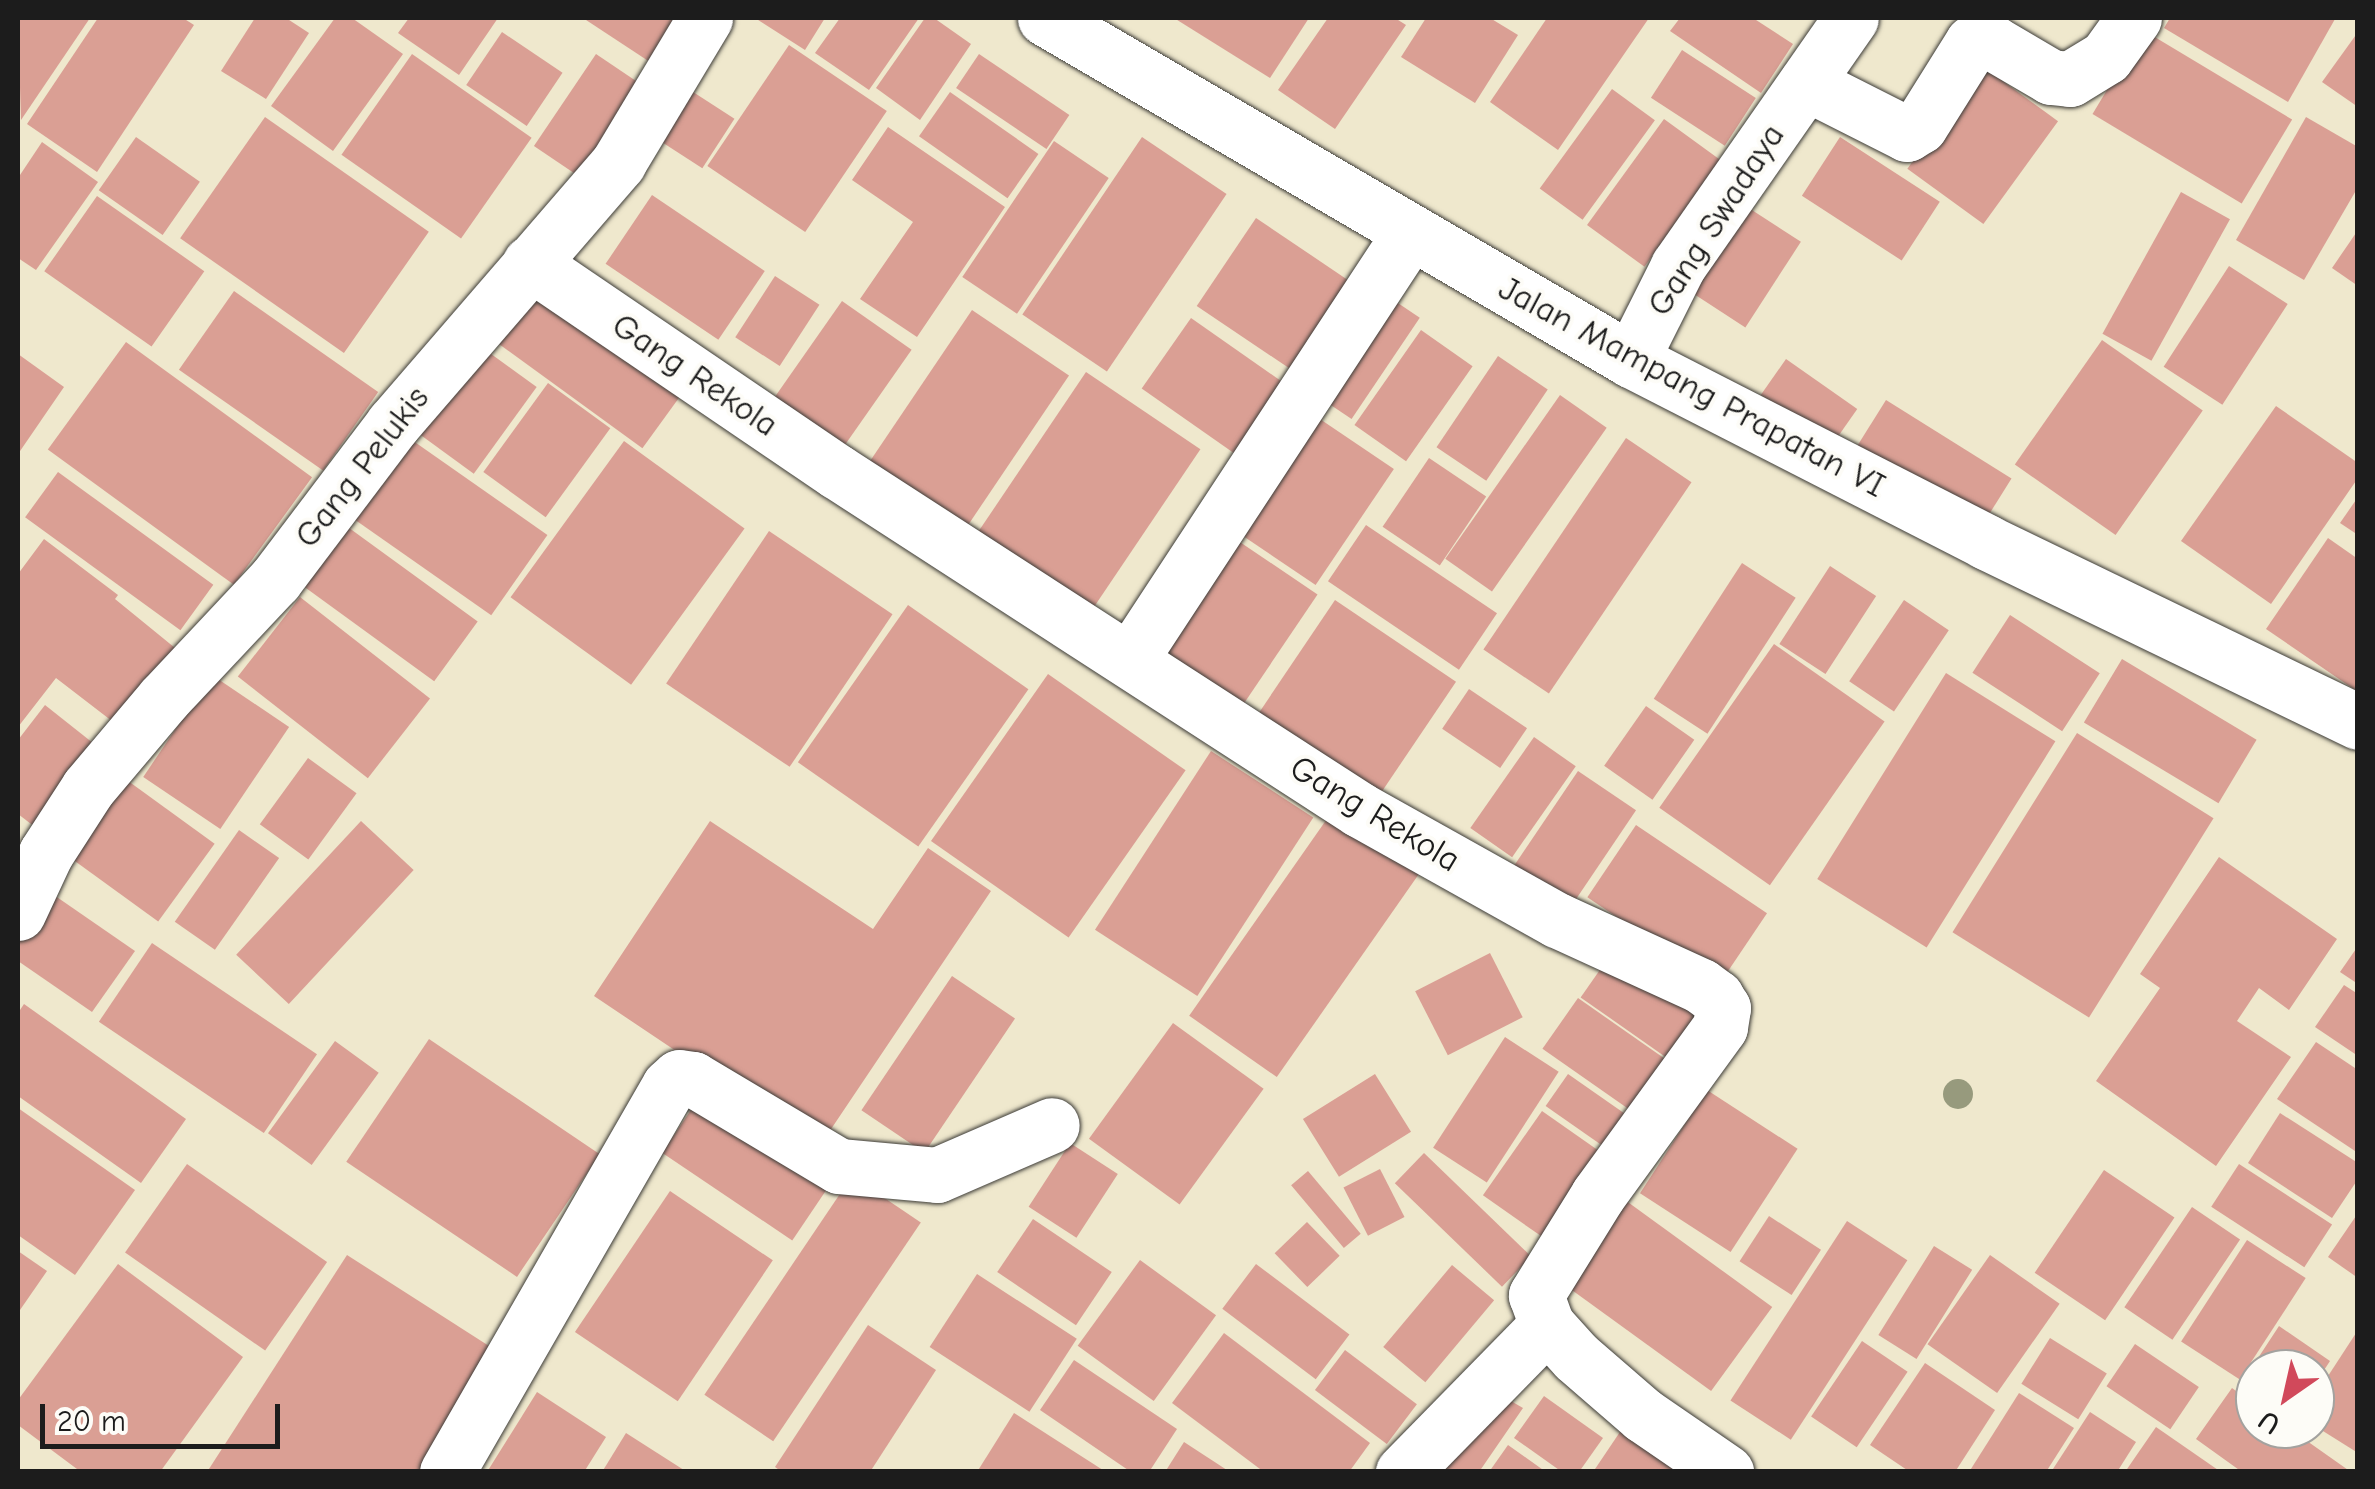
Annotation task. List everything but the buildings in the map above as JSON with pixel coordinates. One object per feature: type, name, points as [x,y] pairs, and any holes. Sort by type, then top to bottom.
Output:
[{"type":"street","name":"Gang Pelukis","points":[[18,914],[46,853],[88,788],[164,698],[275,580],[393,424],[618,163],[705,18]]},
{"type":"street","name":"Jalan Mampang Prapatan VI","points":[[1045,18],[1630,360],[1986,542],[2358,722]]},
{"type":"street","name":"Gang Swadaya","points":[[1630,360],[1678,266],[1851,18]]},
{"type":"street","points":[[1806,83],[1908,134],[1920,126],[1972,43],[1992,43],[2051,77],[2070,79],[2106,57],[2134,18]]},
{"type":"street","points":[[1131,658],[1410,233]]},
{"type":"street","name":"Gang Rekola","points":[[530,263],[836,471],[1131,658],[1360,810],[1557,920],[1701,986],[1716,997],[1722,1008],[1720,1027],[1598,1195],[1536,1295],[1547,1325]]},
{"type":"street","points":[[446,1472],[668,1086],[679,1077],[693,1078],[840,1166],[937,1175],[1052,1125]]},
{"type":"street","points":[[1403,1472],[1547,1325],[1576,1357],[1643,1415],[1726,1472]]}]
